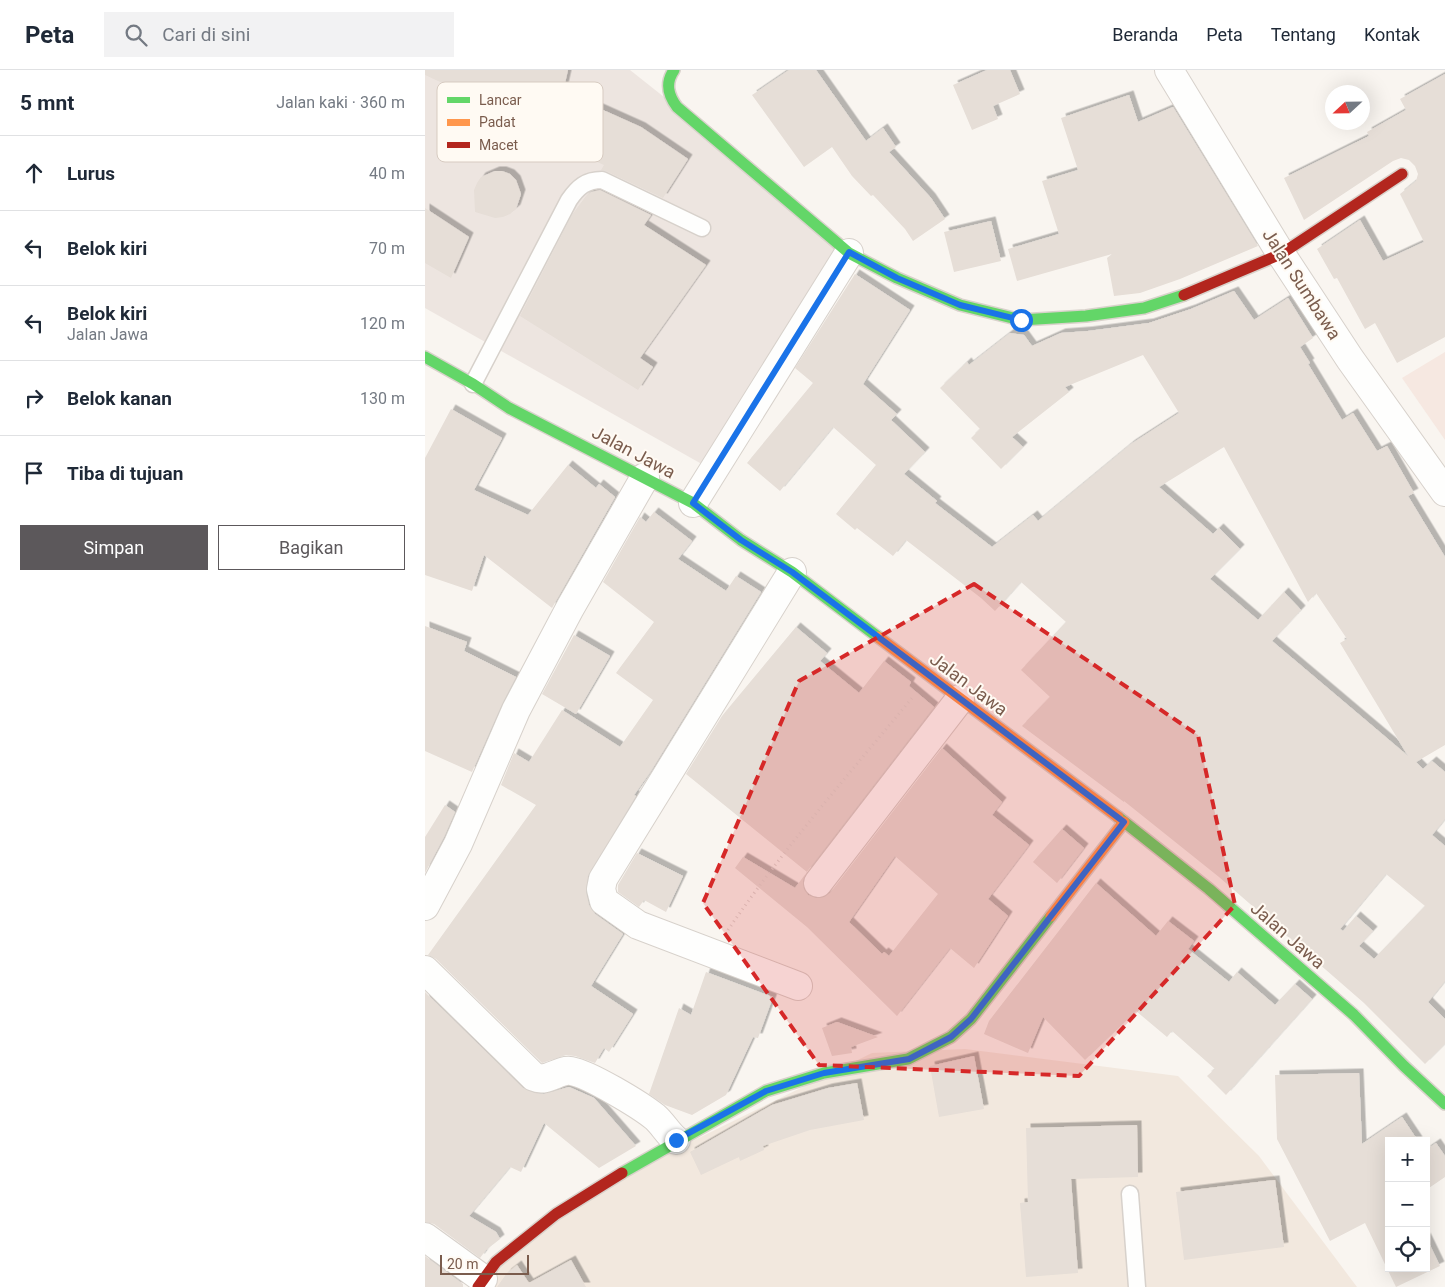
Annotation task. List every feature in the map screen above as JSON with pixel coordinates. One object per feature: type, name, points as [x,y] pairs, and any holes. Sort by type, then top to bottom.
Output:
[{"type":"street","points":[[674,70],[669,77],[668,89],[670,97],[677,107],[849,252],[897,278],[960,305],[1021,320],[1086,316],[1145,308],[1186,294],[1281,254],[1402,174]]},
{"type":"street","name":"Jalan Sumbawa","points":[[1169,70],[1281,254],[1350,359],[1445,492]]},
{"type":"street","points":[[693,503],[849,252]]},
{"type":"street","name":"Jalan Jawa","points":[[425,357],[473,384],[509,408],[693,503],[741,540],[792,572],[1124,822],[1209,889],[1354,1016],[1445,1104]]},
{"type":"street","points":[[425,906],[458,844],[516,710],[570,608],[645,477]]},
{"type":"street","points":[[792,572],[603,878],[601,885],[602,897],[607,904],[638,925],[798,986]]},
{"type":"street","points":[[818,883],[960,699]]},
{"type":"street","points":[[425,1237],[476,1277],[556,1214],[614,1176],[667,1131],[766,1091],[824,1073],[909,1059],[951,1037],[971,1019],[1124,822]]},
{"type":"street","points":[[425,970],[535,1078],[543,1079],[566,1070],[575,1072],[592,1079],[625,1098],[667,1131]]},
{"type":"lane","points":[[473,384],[569,200],[578,188],[589,181],[602,180],[702,228]]},
{"type":"lane","points":[[1130,1194],[1137,1287]]},
{"type":"path","points":[[711,954],[755,890],[798,834],[931,677]]},
{"type":"highlighted area","points":[[974,584],[1198,735],[1235,905],[1079,1076],[819,1065],[703,903],[799,681]]},
{"type":"shaded area","points":[[425,70],[630,70],[842,238],[707,467],[425,308]]},
{"type":"shaded area","points":[[1445,352],[1445,440],[1402,378]]},
{"type":"shaded area","points":[[965,1049],[1178,1076],[1259,1156],[1357,1287],[474,1287],[564,1204],[872,1053]]},
{"type":"building","points":[[425,70],[568,70],[565,82],[440,82],[425,75]]},
{"type":"building","points":[[789,70],[816,70],[866,141],[883,128],[896,147],[889,152],[931,198],[945,219],[913,241],[905,229],[852,176],[832,147],[804,167],[752,95]]},
{"type":"building","points":[[987,70],[1010,70],[1020,94],[993,106],[998,119],[972,130],[953,85]]},
{"type":"building","points":[[1445,74],[1445,337],[1397,363],[1375,323],[1365,329],[1337,278],[1334,279],[1317,249],[1360,220],[1383,261],[1424,242],[1400,194],[1416,181],[1418,174],[1415,166],[1409,160],[1401,158],[1393,161],[1304,220],[1284,178],[1369,136],[1367,132],[1406,110],[1400,99]]},
{"type":"building","points":[[1129,95],[1138,122],[1173,107],[1258,246],[1180,279],[1140,293],[1114,296],[1107,258],[1112,254],[1017,281],[1008,249],[1059,234],[1042,181],[1078,170],[1061,118]]},
{"type":"building","points":[[603,110],[641,127],[688,159],[663,198],[601,170],[604,165],[597,162],[603,162]]},
{"type":"building","points":[[495,171],[510,174],[516,180],[521,194],[516,209],[503,217],[495,218],[475,212],[474,190],[481,177]]},
{"type":"building","points":[[600,190],[651,215],[644,225],[706,265],[640,358],[653,367],[638,390],[520,316],[572,215],[586,196],[591,192]]},
{"type":"building","points":[[425,208],[469,237],[451,278],[425,263]]},
{"type":"building","points":[[991,221],[1001,261],[954,272],[944,232]]},
{"type":"building","points":[[855,274],[910,310],[863,384],[897,414],[891,420],[925,452],[904,474],[937,501],[935,503],[992,547],[1033,515],[1038,521],[1131,444],[1179,413],[1143,355],[1065,387],[1069,392],[1012,437],[1023,447],[1001,469],[971,438],[980,429],[940,388],[967,362],[969,365],[1010,333],[1024,335],[1032,346],[1061,333],[1149,323],[1191,309],[1234,291],[1254,320],[1288,298],[1313,338],[1300,347],[1310,363],[1308,364],[1342,420],[1353,413],[1377,451],[1387,446],[1414,493],[1408,496],[1445,557],[1445,745],[1416,762],[1423,769],[1432,761],[1445,772],[1445,819],[1432,835],[1445,846],[1445,981],[1428,1002],[1445,1019],[1445,1044],[1425,1064],[1364,1003],[1219,877],[1124,801],[1022,726],[1050,697],[1021,670],[1066,622],[1021,582],[995,611],[906,540],[893,556],[857,528],[855,530],[836,514],[876,465],[833,427],[780,491],[747,463],[813,383],[795,368]],"holes":[[[1224,447],[1308,602],[1316,593],[1347,639],[1340,643],[1408,756],[1272,641],[1301,610],[1284,592],[1258,620],[1210,579],[1240,549],[1219,528],[1213,534],[1159,487]],[[1386,874],[1425,906],[1374,959],[1359,946],[1373,931],[1356,916],[1343,931],[1340,929]]]},
{"type":"building","points":[[451,409],[502,438],[474,490],[528,515],[568,465],[596,488],[599,484],[615,497],[552,608],[484,555],[472,591],[425,575],[425,458]]},
{"type":"building","points":[[654,512],[692,541],[678,559],[726,591],[736,576],[761,592],[651,771],[634,795],[636,796],[588,876],[586,892],[589,905],[595,914],[623,934],[591,986],[633,1014],[609,1052],[604,1048],[595,1063],[566,1055],[542,1063],[436,959],[428,955],[536,805],[501,785],[514,753],[529,762],[562,710],[620,747],[653,700],[616,673],[654,622],[603,582],[640,517],[646,522]]},
{"type":"building","points":[[425,626],[467,642],[464,651],[516,677],[472,772],[425,751]]},
{"type":"building","points":[[796,627],[827,653],[820,661],[859,693],[884,661],[911,682],[909,686],[934,707],[807,872],[686,774],[722,716]]},
{"type":"building","points":[[574,635],[610,656],[576,714],[542,694]]},
{"type":"building","points":[[942,748],[1002,802],[992,815],[1029,845],[988,899],[1008,916],[974,968],[950,948],[897,1016],[807,927],[735,868],[743,857],[795,888],[806,874],[803,881],[804,889],[808,895],[816,898],[824,897],[830,893]],"holes":[[[895,856],[938,894],[889,956],[884,952],[882,954],[849,922]]]},
{"type":"building","points":[[445,805],[455,812],[425,873],[425,837]]},
{"type":"building","points":[[1062,829],[1084,848],[1057,883],[1033,862]]},
{"type":"building","points":[[637,853],[683,876],[666,912],[644,900],[639,907],[618,892],[618,885]]},
{"type":"building","points":[[1096,883],[1156,936],[1168,921],[1194,941],[1188,949],[1229,982],[1237,972],[1275,1005],[1295,984],[1312,999],[1226,1095],[1207,1076],[1215,1069],[1172,1031],[1167,1037],[1136,1011],[1085,1060],[1043,1017],[1028,1053],[984,1034],[989,1021]]},
{"type":"building","points":[[706,972],[773,997],[758,1038],[753,1037],[726,1095],[692,1115],[665,1105],[649,1094],[679,1008],[691,1015]]},
{"type":"building","points":[[425,992],[523,1088],[535,1093],[544,1094],[569,1087],[594,1098],[636,1146],[599,1168],[544,1123],[521,1172],[510,1167],[469,1216],[496,1232],[500,1239],[486,1250],[480,1258],[434,1224],[425,1222]]},
{"type":"building","points":[[837,1022],[878,1037],[851,1047],[852,1053],[832,1056],[822,1028]]},
{"type":"building","points":[[974,1056],[984,1109],[939,1117],[930,1066]]},
{"type":"building","points":[[1359,1073],[1362,1144],[1402,1117],[1415,1137],[1385,1137],[1385,1264],[1365,1223],[1330,1241],[1277,1139],[1275,1075]]},
{"type":"building","points":[[857,1083],[864,1120],[810,1130],[763,1146],[764,1150],[740,1161],[739,1157],[701,1175],[690,1152],[772,1105],[828,1088]]},
{"type":"building","points":[[1137,1125],[1138,1177],[1071,1179],[1078,1273],[1026,1277],[1020,1203],[1028,1202],[1026,1128]]},
{"type":"building","points":[[1436,1143],[1445,1156],[1445,1177],[1430,1187],[1430,1182],[1430,1147]]},
{"type":"building","points":[[1275,1180],[1284,1247],[1184,1260],[1176,1192]]},
{"type":"building","points":[[1430,1245],[1440,1266],[1430,1271]]},
{"type":"building","points":[[425,1256],[463,1284],[463,1287],[425,1287]]},
{"type":"building","points":[[571,1260],[586,1287],[497,1287],[507,1273],[517,1265],[529,1283]]},
{"type":"building","points":[[1389,1272],[1427,1272],[1396,1287]]},
{"type":"traffic: fast","points":[[674,70],[669,80],[669,89],[671,98],[677,107],[849,253],[897,278],[960,305],[1021,320],[1086,316],[1144,308],[1184,295]]},
{"type":"traffic: fast","points":[[425,357],[473,384],[509,408],[693,503],[741,540],[792,572],[878,637]]},
{"type":"traffic: fast","points":[[1118,817],[1209,889],[1354,1015],[1404,1066],[1445,1104]]},
{"type":"traffic: fast","points":[[622,1173],[766,1091],[824,1073],[908,1059],[951,1037],[971,1019],[1051,916]]},
{"type":"traffic: slow","points":[[878,637],[1118,817]]},
{"type":"traffic: slow","points":[[1051,916],[1124,822]]},
{"type":"traffic: jam","points":[[1184,295],[1281,254],[1402,174]]},
{"type":"traffic: jam","points":[[478,1287],[496,1262],[556,1214],[622,1173]]},
{"type":"route","points":[[676,1140],[766,1091],[824,1073],[909,1059],[951,1037],[971,1019],[1124,822],[792,572],[741,540],[693,503],[849,252],[897,278],[960,305],[1021,320]]}]
